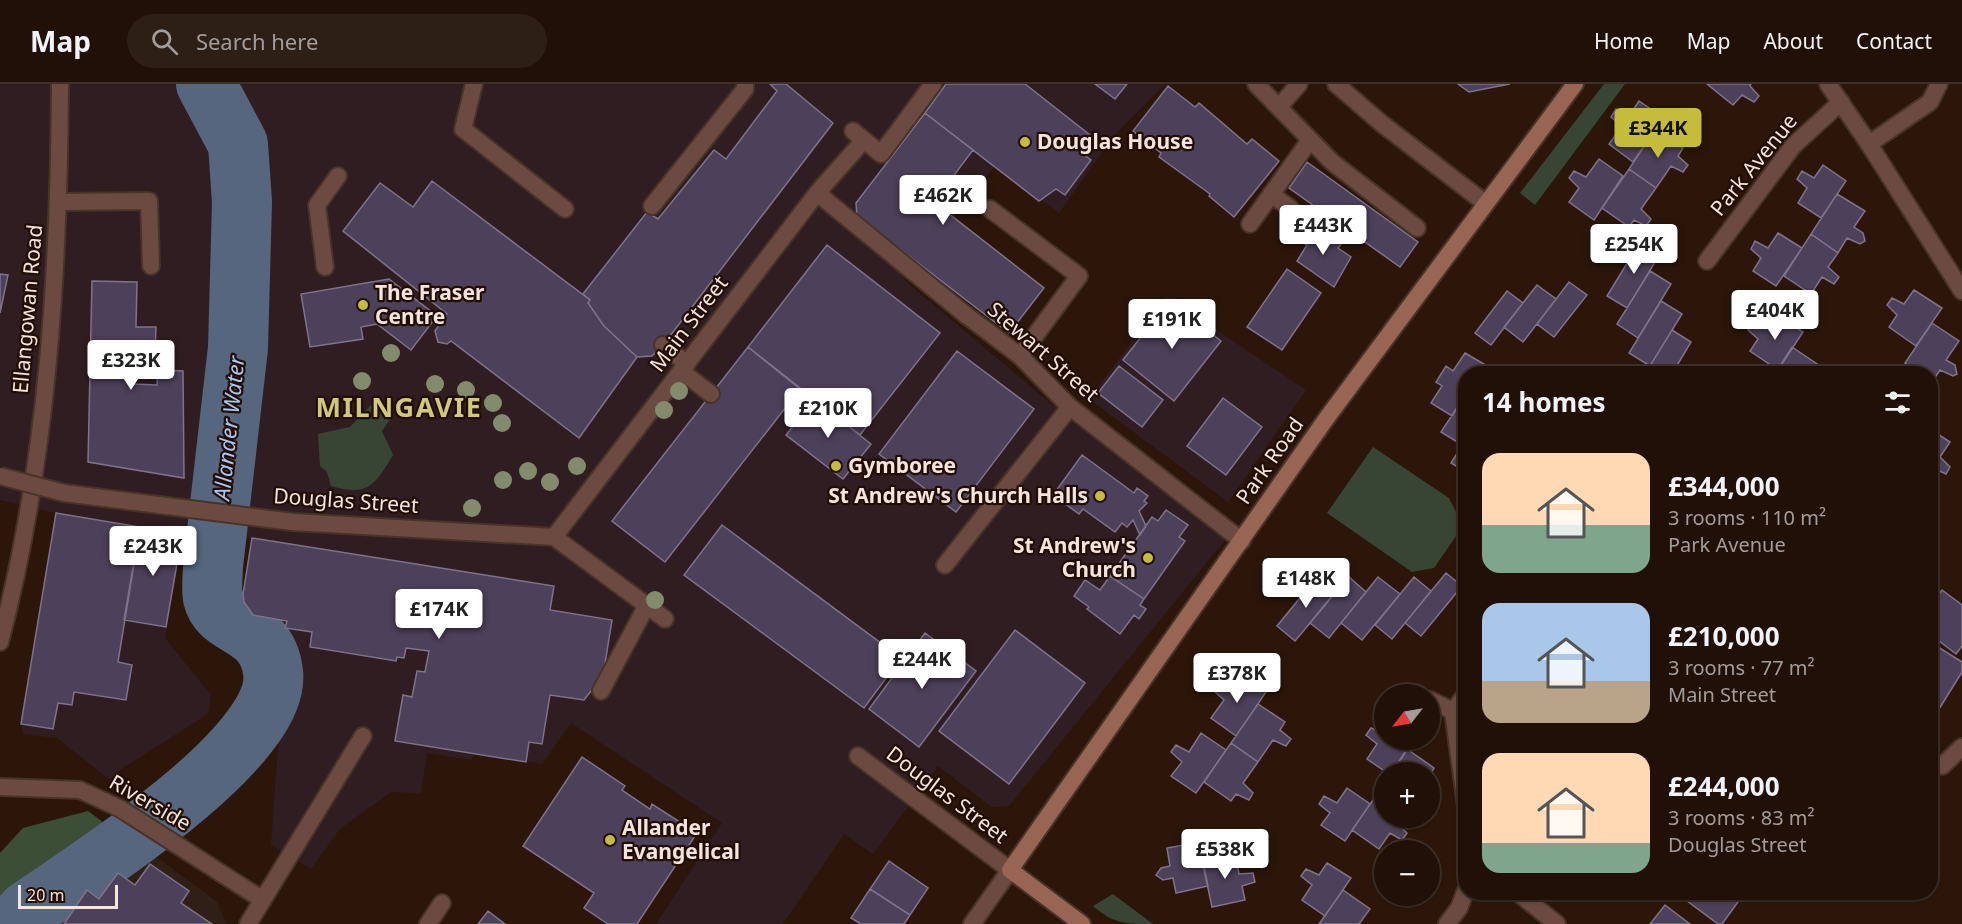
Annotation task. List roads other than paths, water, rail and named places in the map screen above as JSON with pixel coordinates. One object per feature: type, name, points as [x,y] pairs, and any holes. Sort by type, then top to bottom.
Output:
[{"type":"main road","name":"Park Road","points":[[1010,870],[1326,419],[1575,84]]},
{"type":"main road","points":[[1010,870],[1082,924]]},
{"type":"street","name":"Ellangowan Road","points":[[0,642],[15,584],[37,447],[54,311],[59,202],[60,84]]},
{"type":"street","points":[[474,84],[463,129],[565,208]]},
{"type":"street","points":[[652,206],[745,89],[745,84]]},
{"type":"street","name":"Main Street","points":[[554,537],[858,136],[881,154],[933,84]]},
{"type":"street","points":[[1256,84],[1332,162],[1417,228]]},
{"type":"street","points":[[1278,107],[1299,84]]},
{"type":"street","points":[[1336,84],[1381,123],[1485,203]]},
{"type":"street","points":[[1828,84],[1869,144],[1962,291]]},
{"type":"street","points":[[1869,144],[1930,102],[1939,84]]},
{"type":"street","name":"Park Avenue","points":[[1707,261],[1793,146],[1841,102]]},
{"type":"street","points":[[1250,224],[1310,140]]},
{"type":"street","points":[[325,267],[317,205],[338,176]]},
{"type":"street","name":"Stewart Street","points":[[817,193],[966,315],[1020,356],[1071,407],[1242,541]]},
{"type":"street","points":[[1271,194],[1291,208]]},
{"type":"street","points":[[59,202],[149,201],[151,267]]},
{"type":"street","points":[[990,209],[1079,276],[1020,356]]},
{"type":"street","points":[[663,345],[711,394]]},
{"type":"street","points":[[945,565],[1071,407]]},
{"type":"street","name":"Douglas Street","points":[[0,477],[64,493],[293,522],[554,537]]},
{"type":"street","points":[[554,537],[665,619]]},
{"type":"street","points":[[601,691],[647,605]]},
{"type":"street","points":[[1458,704],[1453,711],[1458,748]]},
{"type":"street","points":[[1440,705],[1453,711]]},
{"type":"street","points":[[248,924],[363,736]]},
{"type":"street","points":[[1942,766],[1962,747]]},
{"type":"street","name":"Douglas Street","points":[[858,756],[1010,870]]},
{"type":"street","name":"Riverside","points":[[0,787],[80,790],[122,808],[263,900]]},
{"type":"street","points":[[972,924],[1010,870]]},
{"type":"street","points":[[1446,924],[1459,908],[1462,900]]},
{"type":"street","points":[[1527,900],[1557,924]]},
{"type":"street","points":[[428,924],[442,903]]},
{"type":"waterway","name":"Allander Water","points":[[15,924],[28,910],[133,838],[215,770],[247,735],[268,702],[273,672],[269,656],[253,635],[224,616],[217,608],[212,594],[213,566],[238,348],[242,202],[238,144],[206,84]]},
{"type":"place","name":"Douglas House","points":[[1025,142]]},
{"type":"place","name":"The Fraser Centre","points":[[363,305]]},
{"type":"place","name":"Gymboree","points":[[836,466]]},
{"type":"place","name":"St Andrew's Church Halls","points":[[1100,496]]},
{"type":"place","name":"St Andrew's Church","points":[[1148,558]]},
{"type":"place","name":"Allander Evangelical","points":[[610,840]]},
{"type":"district","name":"MILNGAVIE","points":[[399,408]]}]
